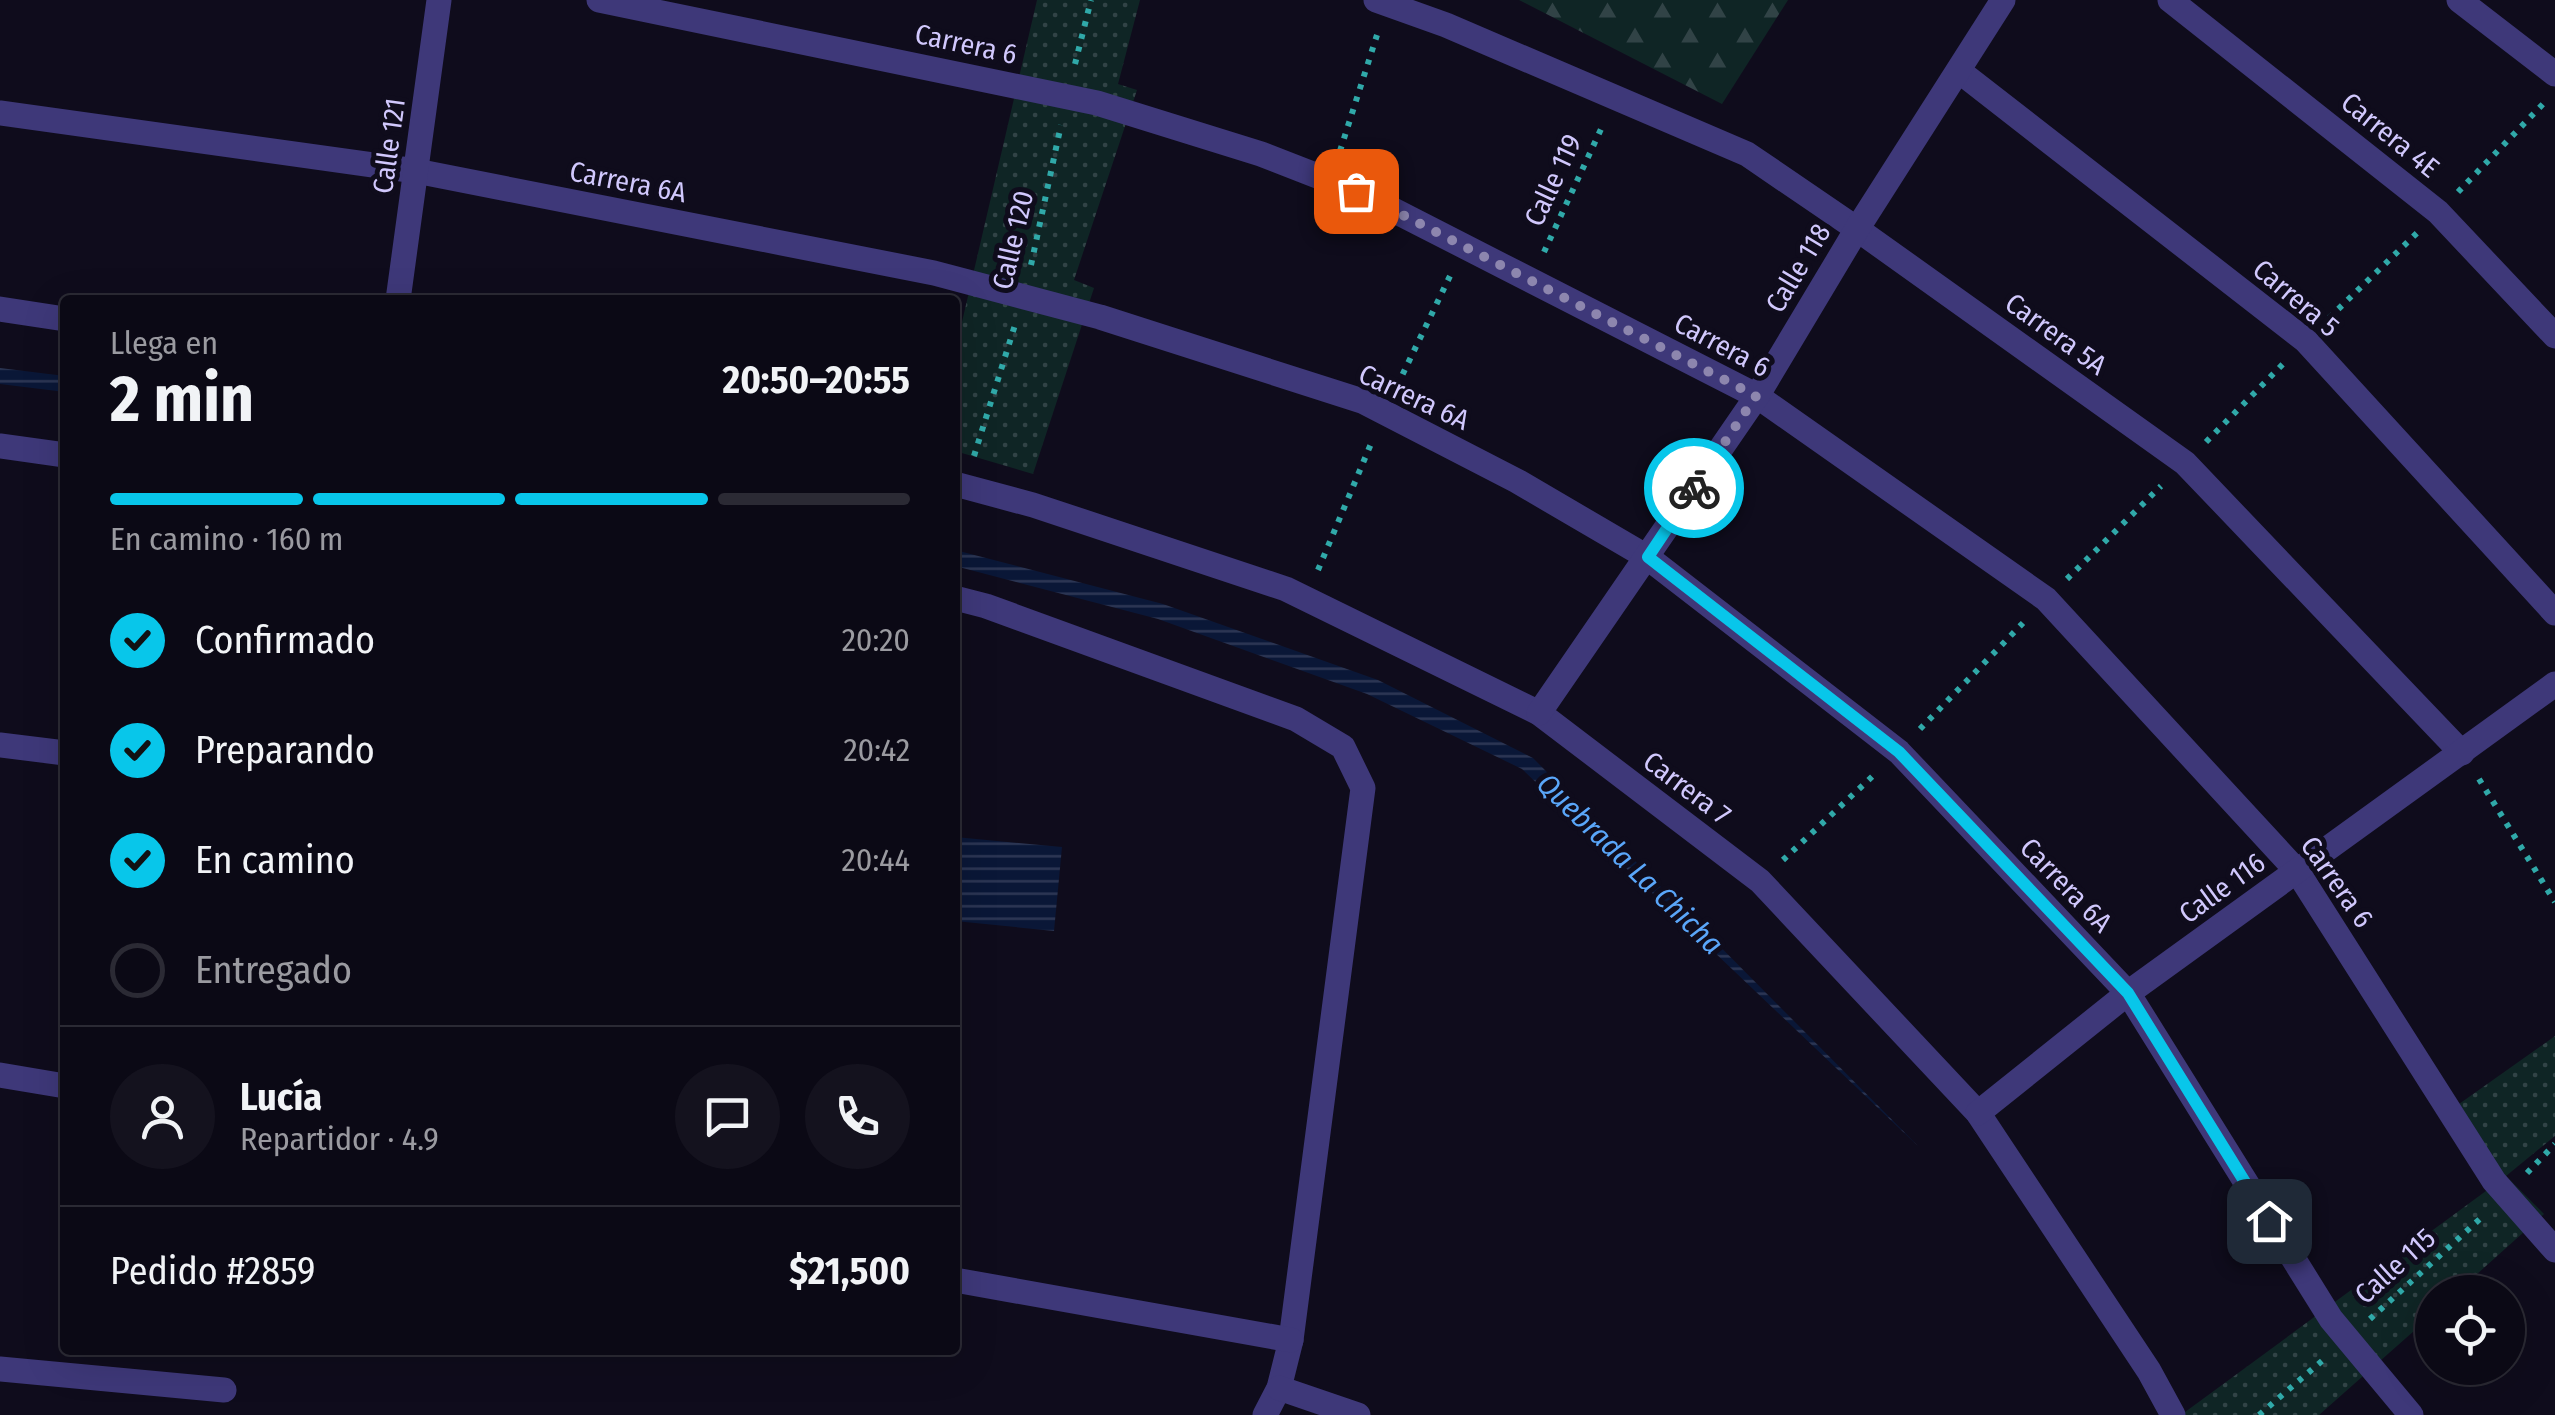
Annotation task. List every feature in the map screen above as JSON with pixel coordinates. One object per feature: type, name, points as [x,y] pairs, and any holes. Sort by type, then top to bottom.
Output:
[{"type":"street","name":"Calle 121","points":[[399,295],[439,0]]},
{"type":"street","name":"Carrera 6","points":[[599,0],[1067,97],[1154,119],[1331,181],[1756,396],[2046,599],[2298,871],[2494,1181],[2555,1250]]},
{"type":"street","name":"Calle 118","points":[[1539,712],[1756,396],[2002,0]]},
{"type":"street","name":"Carrera 4E","points":[[2170,0],[2438,212],[2555,336]]},
{"type":"street","points":[[2458,0],[2555,74]]},
{"type":"street","name":"Carrera 5A","points":[[1381,2],[1446,25],[1747,154],[1857,228],[2185,462],[2462,753]]},
{"type":"street","name":"Carrera 5","points":[[1958,71],[2306,340],[2555,614]]},
{"type":"street","name":"Carrera 6A","points":[[0,113],[416,171],[934,273],[1100,317],[1362,401],[1517,481],[1648,557],[1899,752],[2128,993],[2320,1302],[2411,1415]]},
{"type":"street","points":[[0,309],[60,317]]},
{"type":"street","points":[[0,446],[60,454]]},
{"type":"street","name":"Carrera 7","points":[[960,485],[1033,504],[1286,589],[1539,712],[1760,882],[1978,1114],[2150,1371],[2173,1415]]},
{"type":"street","points":[[960,599],[1296,719],[1343,747],[1364,788],[1291,1340],[1279,1388],[1265,1415]]},
{"type":"street","name":"Calle 116","points":[[1978,1114],[2128,993],[2555,684]]},
{"type":"street","points":[[0,745],[60,752]]},
{"type":"street","points":[[0,1076],[60,1085]]},
{"type":"street","points":[[960,1281],[1291,1340]]},
{"type":"street","points":[[0,1369],[224,1390]]},
{"type":"street","points":[[1279,1388],[1358,1415]]},
{"type":"path","name":"Calle 120","points":[[960,485],[1024,296],[1091,0]]},
{"type":"path","points":[[1331,181],[1381,2]]},
{"type":"path","name":"Calle 119","points":[[1531,280],[1615,98]]},
{"type":"path","points":[[2462,753],[2555,902]]},
{"type":"path","name":"Calle 115","points":[[2259,1415],[2506,1195],[2555,1144]]},
{"type":"green space","points":[[1037,0],[1140,0],[1118,84],[1137,90],[1074,280],[1094,288],[1033,474],[960,452],[960,331]]},
{"type":"green space","points":[[1519,0],[1788,0],[1722,104]]},
{"type":"green space","points":[[2555,1036],[2555,1136],[2506,1176],[2544,1214],[2476,1275],[2415,1275],[2415,1330],[2319,1415],[2181,1415],[2505,1177],[2459,1104]]},
{"type":"water","points":[[0,368],[60,375],[60,391],[0,384]]},
{"type":"water","name":"Quebrada La Chicha","points":[[960,551],[1163,604],[1378,680],[1533,758],[1919,1147],[1522,769],[1367,694],[1158,619],[960,567]]},
{"type":"water","points":[[960,837],[1062,847],[1054,931],[960,922]]},
{"type":"way so far","points":[[1356,191],[1756,396],[1694,488]]},
{"type":"route","points":[[1694,488],[1648,557],[1899,752],[2128,993],[2269,1221]]}]
